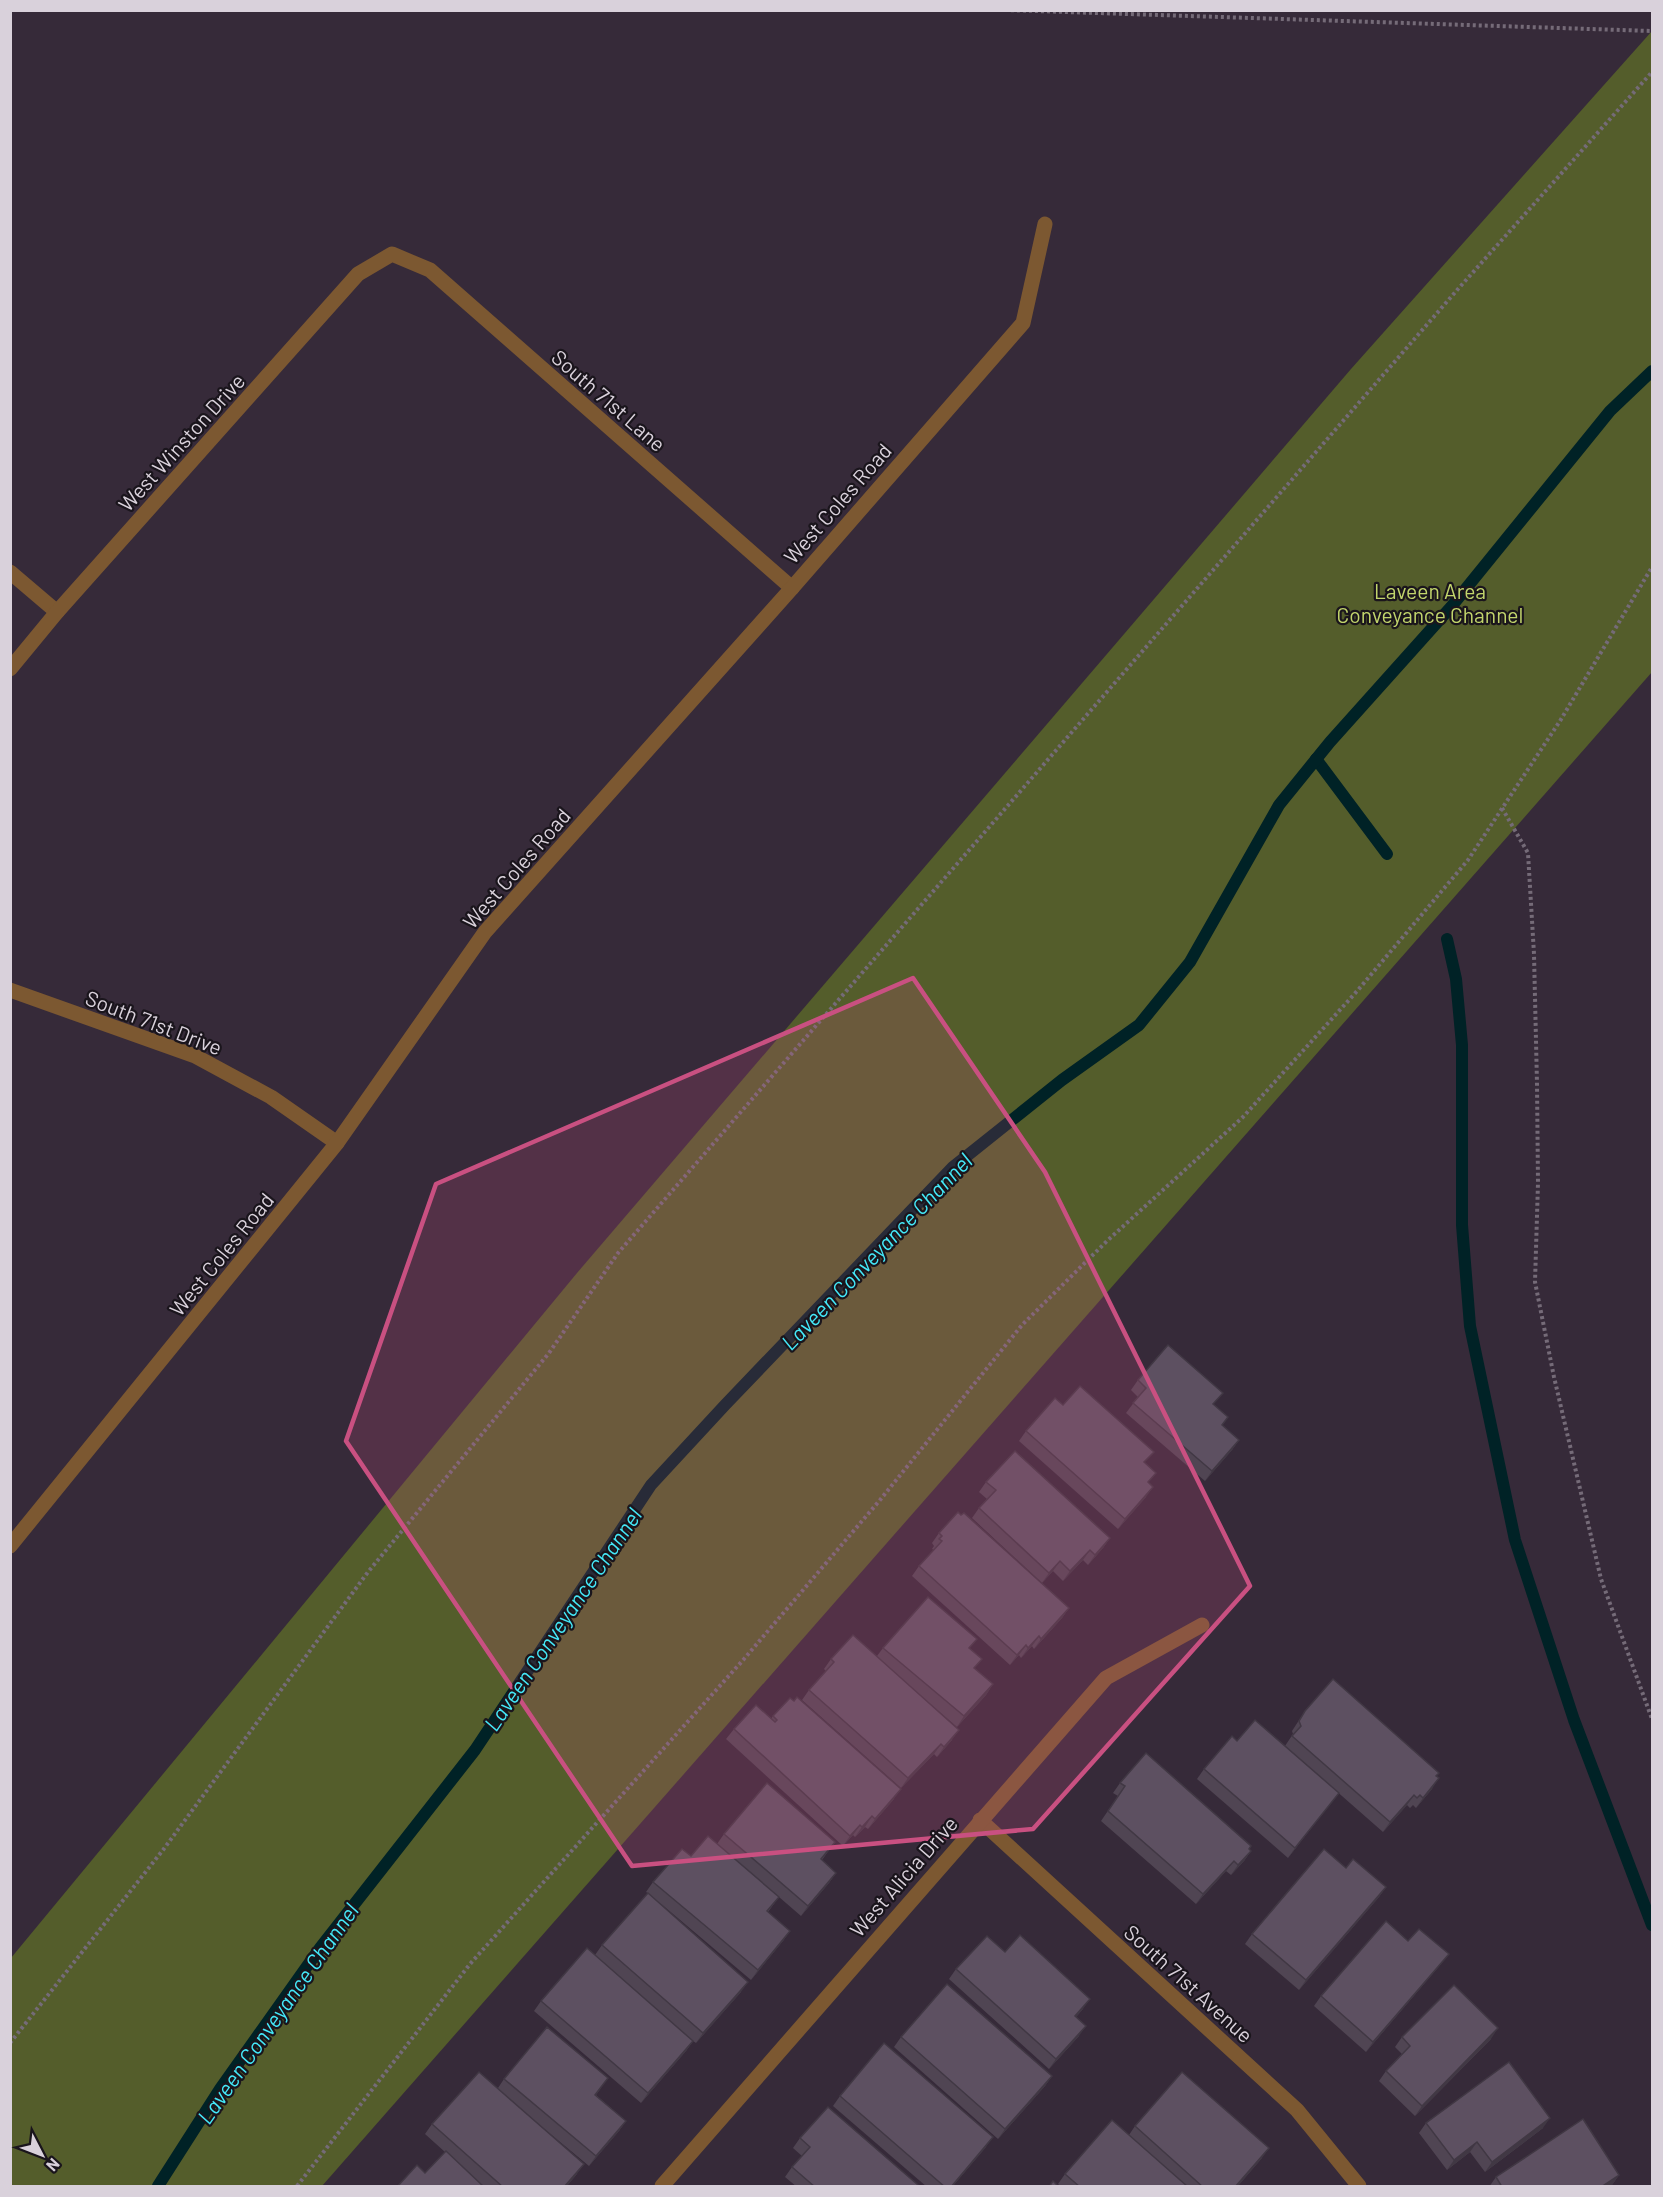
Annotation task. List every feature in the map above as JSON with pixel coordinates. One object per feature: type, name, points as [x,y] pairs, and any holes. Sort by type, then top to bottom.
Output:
[{"type":"street","name":"West Coles Road","points":[[10,1546],[337,1143],[485,932],[792,588],[1023,323],[1045,224]]},
{"type":"street","name":"South 71st Lane","points":[[392,254],[430,270],[792,588]]},
{"type":"street","name":"West Winston Drive","points":[[10,669],[57,612],[358,274],[392,254]]},
{"type":"street","points":[[10,572],[57,612]]},
{"type":"street","name":"South 71st Drive","points":[[10,990],[195,1056],[271,1097],[337,1143]]},
{"type":"street","name":"West Alicia Drive","points":[[662,2187],[1106,1678],[1202,1625]]},
{"type":"street","name":"South 71st Avenue","points":[[980,1820],[1297,2110],[1359,2187]]},
{"type":"path","points":[[1005,10],[1653,31]]},
{"type":"path","points":[[10,2043],[163,1850],[368,1572],[549,1353],[618,1253],[1466,280],[1653,72]]},
{"type":"path","points":[[297,2187],[470,1964],[744,1659],[880,1500],[1022,1324],[1107,1241],[1243,1117],[1358,990],[1442,892],[1468,860],[1560,721],[1653,567]]},
{"type":"path","points":[[1501,807],[1528,853],[1534,954],[1537,1084],[1538,1183],[1535,1282],[1554,1377],[1601,1579],[1653,1719]]},
{"type":"highlighted area","points":[[913,978],[1045,1172],[1250,1586],[1033,1829],[632,1866],[346,1441],[436,1184]]},
{"type":"green space","name":"Laveen Area Conveyance Channel","points":[[1652,31],[1652,672],[322,2186],[11,2186],[11,1958],[577,1273],[1351,369]]},
{"type":"building","points":[[1168,1345],[1223,1393],[1213,1404],[1228,1417],[1222,1425],[1239,1440],[1212,1471],[1133,1403],[1146,1388],[1138,1380]]},
{"type":"building","points":[[1080,1386],[1154,1452],[1144,1462],[1156,1473],[1148,1482],[1153,1487],[1125,1519],[1026,1431],[1055,1398],[1063,1405]]},
{"type":"building","points":[[1015,1451],[1110,1538],[1095,1555],[1090,1550],[1070,1571],[1060,1561],[1049,1573],[979,1508],[996,1490],[986,1482]]},
{"type":"building","points":[[958,1512],[961,1515],[964,1513],[1069,1608],[1041,1639],[1039,1636],[1028,1648],[1026,1645],[1017,1655],[919,1566],[942,1541],[939,1539],[942,1536],[939,1533]]},
{"type":"building","points":[[928,1597],[977,1639],[969,1648],[982,1659],[974,1668],[993,1684],[964,1716],[883,1648]]},
{"type":"building","points":[[853,1635],[959,1730],[944,1747],[941,1744],[908,1778],[809,1690],[834,1662],[831,1659]]},
{"type":"building","points":[[1333,1679],[1439,1773],[1436,1776],[1439,1778],[1423,1798],[1420,1795],[1417,1798],[1414,1795],[1390,1822],[1292,1736],[1301,1726],[1299,1721],[1305,1711]]},
{"type":"building","points":[[797,1697],[901,1789],[875,1819],[872,1816],[850,1836],[734,1729],[756,1705],[775,1722],[777,1720],[773,1716],[790,1698],[794,1701]]},
{"type":"building","points":[[1255,1720],[1339,1793],[1295,1848],[1204,1769],[1232,1736],[1237,1741]]},
{"type":"building","points":[[1146,1753],[1251,1846],[1249,1849],[1251,1851],[1238,1865],[1234,1861],[1203,1894],[1108,1811],[1125,1786],[1120,1783]]},
{"type":"building","points":[[767,1783],[835,1842],[821,1859],[836,1873],[808,1906],[724,1834]]},
{"type":"building","points":[[708,1836],[779,1897],[767,1911],[790,1931],[758,1970],[653,1882],[682,1849],[691,1856]]},
{"type":"building","points":[[1324,1849],[1346,1868],[1353,1859],[1386,1887],[1306,1980],[1252,1934]]},
{"type":"building","points":[[648,1893],[748,1982],[703,2033],[602,1945]]},
{"type":"building","points":[[1386,1921],[1408,1941],[1419,1929],[1449,1954],[1373,2042],[1321,1996]]},
{"type":"building","points":[[1020,1935],[1090,1999],[1075,2016],[1086,2026],[1056,2059],[956,1969],[987,1936],[1005,1952]]},
{"type":"building","points":[[587,1948],[693,2041],[648,2093],[541,2001]]},
{"type":"building","points":[[947,1984],[1052,2076],[1005,2129],[901,2037]]},
{"type":"building","points":[[1454,1985],[1498,2028],[1422,2106],[1386,2071],[1410,2046],[1402,2037]]},
{"type":"building","points":[[547,2027],[608,2078],[595,2095],[626,2121],[596,2156],[504,2079]]},
{"type":"building","points":[[884,2043],[993,2137],[951,2187],[945,2187],[840,2096]]},
{"type":"building","points":[[1509,2062],[1550,2118],[1492,2162],[1477,2142],[1454,2160],[1426,2123]]},
{"type":"building","points":[[479,2072],[584,2164],[564,2187],[503,2187],[432,2124]]},
{"type":"building","points":[[1182,2072],[1269,2148],[1235,2187],[1203,2187],[1135,2126]]},
{"type":"building","points":[[828,2107],[918,2185],[917,2187],[815,2187],[792,2167],[810,2147],[800,2138]]},
{"type":"building","points":[[1583,2119],[1619,2175],[1601,2187],[1502,2187],[1496,2177]]},
{"type":"building","points":[[1112,2120],[1188,2187],[1080,2187],[1065,2174]]},
{"type":"building","points":[[446,2151],[484,2187],[397,2187],[417,2165],[425,2173]]},
{"type":"building","points":[[1053,2181],[1059,2187],[1049,2187]]},
{"type":"waterway","name":"Laveen Conveyance Channel","points":[[158,2186],[220,2089],[320,1948],[475,1750],[651,1485],[953,1167],[1062,1080],[1139,1025],[1190,962],[1279,805],[1330,742],[1451,607],[1610,411],[1652,371]]},
{"type":"waterway","points":[[1316,759],[1387,854]]},
{"type":"waterway","points":[[1447,939],[1456,979],[1462,1045],[1462,1225],[1470,1326],[1515,1540],[1574,1720],[1652,1925]]}]
